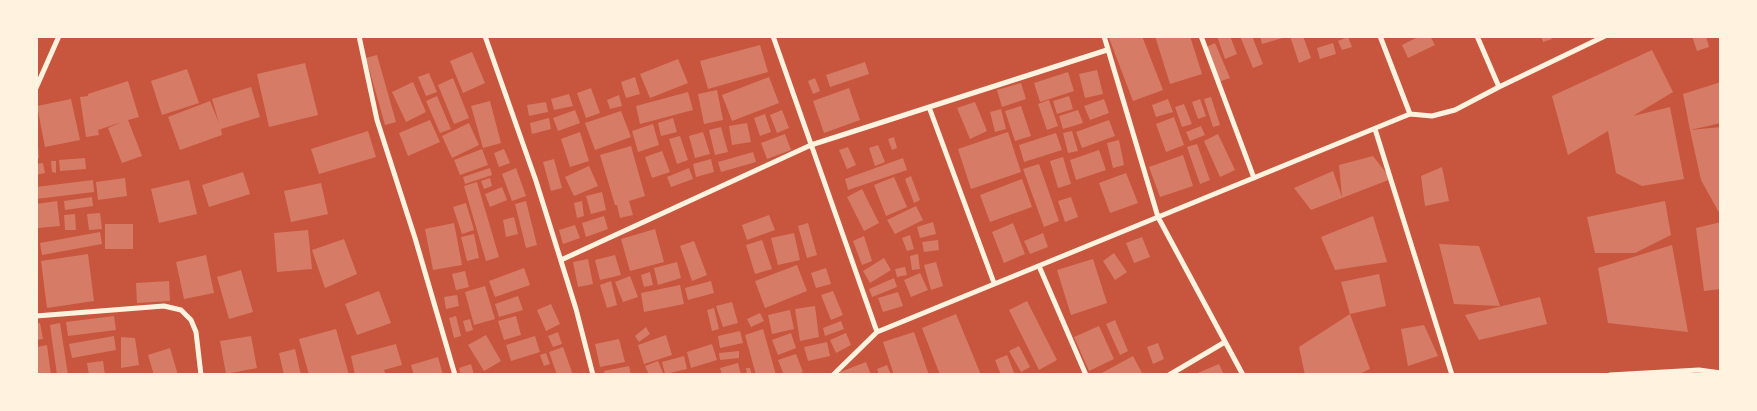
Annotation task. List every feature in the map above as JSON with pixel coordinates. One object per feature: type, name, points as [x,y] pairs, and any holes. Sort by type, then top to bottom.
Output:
[{"type":"street","points":[[36,88],[59,36]]},
{"type":"street","points":[[360,36],[377,120],[415,238],[455,375]]},
{"type":"street","points":[[485,36],[536,181],[561,260],[593,375]]},
{"type":"street","points":[[773,36],[876,332]]},
{"type":"street","points":[[1104,36],[1158,217],[1242,375]]},
{"type":"street","points":[[1202,36],[1254,178]]},
{"type":"street","points":[[1380,36],[1410,114]]},
{"type":"street","points":[[1477,36],[1499,87]]},
{"type":"street","points":[[834,375],[876,332],[1410,114],[1432,116],[1455,110],[1605,36]]},
{"type":"street","points":[[561,260],[811,145],[1107,50]]},
{"type":"street","points":[[929,107],[994,283]]},
{"type":"street","points":[[1375,129],[1452,375]]},
{"type":"street","points":[[1039,266],[1086,375]]},
{"type":"street","points":[[36,316],[164,306],[181,310],[191,320],[196,332],[201,375]]},
{"type":"street","points":[[1169,375],[1225,342]]},
{"type":"street","points":[[1610,375],[1699,370],[1721,373]]},
{"type":"building","points":[[1113,36],[1142,36],[1163,90],[1133,101],[1109,38]]},
{"type":"building","points":[[1155,36],[1190,36],[1202,74],[1170,84]]},
{"type":"building","points":[[1217,36],[1230,36],[1237,54],[1225,59]]},
{"type":"building","points":[[1240,36],[1252,36],[1263,64],[1253,68]]},
{"type":"building","points":[[1260,36],[1286,36],[1286,37],[1262,44]]},
{"type":"building","points":[[1290,36],[1303,36],[1311,58],[1299,63]]},
{"type":"building","points":[[1420,36],[1430,36],[1435,45],[1408,58],[1402,45]]},
{"type":"building","points":[[1541,36],[1551,36],[1552,39],[1543,42]]},
{"type":"building","points":[[1692,36],[1706,36],[1709,47],[1697,51]]},
{"type":"building","points":[[1348,37],[1352,47],[1342,50],[1338,41]]},
{"type":"building","points":[[1215,43],[1230,78],[1218,82],[1204,48]]},
{"type":"building","points":[[1333,43],[1336,54],[1320,59],[1317,48]]},
{"type":"building","points":[[760,45],[768,72],[708,89],[700,61]]},
{"type":"building","points":[[1652,50],[1673,92],[1633,116],[1670,107],[1684,179],[1642,186],[1616,173],[1608,131],[1568,155],[1552,96]]},
{"type":"building","points":[[472,52],[485,83],[463,93],[450,61]]},
{"type":"building","points":[[377,55],[396,122],[385,125],[366,58]]},
{"type":"building","points":[[678,59],[688,83],[650,98],[640,74]]},
{"type":"building","points":[[865,62],[869,74],[830,87],[826,75]]},
{"type":"building","points":[[305,63],[318,115],[269,127],[257,74]]},
{"type":"building","points":[[187,69],[199,103],[162,115],[151,81]]},
{"type":"building","points":[[1097,70],[1103,94],[1085,98],[1079,74]]},
{"type":"building","points":[[1068,72],[1074,91],[1040,102],[1034,83]]},
{"type":"building","points":[[429,73],[437,92],[426,96],[418,77]]},
{"type":"building","points":[[635,77],[640,94],[626,98],[621,82]]},
{"type":"building","points":[[769,77],[779,103],[732,121],[722,95]]},
{"type":"building","points":[[453,78],[469,118],[454,124],[438,85]]},
{"type":"building","points":[[815,78],[820,91],[813,94],[808,81]]},
{"type":"building","points":[[128,81],[139,117],[128,120],[142,156],[122,163],[108,128],[122,122],[98,130],[99,135],[86,137],[80,97],[88,96],[88,94]]},
{"type":"building","points":[[413,82],[426,112],[406,122],[392,92]]},
{"type":"building","points":[[1721,82],[1721,123],[1690,130],[1683,94]]},
{"type":"building","points":[[1021,83],[1026,99],[1002,107],[997,90]]},
{"type":"building","points":[[251,87],[260,117],[221,129],[222,135],[180,150],[168,117],[210,101],[219,123],[212,99]]},
{"type":"building","points":[[591,88],[600,113],[586,118],[577,93]]},
{"type":"building","points":[[849,88],[860,120],[824,133],[813,101]]},
{"type":"building","points":[[717,90],[723,120],[704,124],[698,94]]},
{"type":"building","points":[[688,92],[693,110],[640,124],[636,106]]},
{"type":"building","points":[[569,94],[573,106],[554,110],[551,99]]},
{"type":"building","points":[[619,95],[622,106],[610,109],[607,100]]},
{"type":"building","points":[[437,96],[451,129],[440,133],[426,101]]},
{"type":"building","points":[[1069,96],[1073,109],[1057,114],[1053,101]]},
{"type":"building","points":[[1211,97],[1220,125],[1213,127],[1204,99]]},
{"type":"building","points":[[71,99],[80,140],[45,147],[37,106]]},
{"type":"building","points":[[1104,99],[1109,113],[1090,120],[1084,106]]},
{"type":"building","points":[[1168,99],[1173,112],[1156,117],[1152,105]]},
{"type":"building","points":[[1200,99],[1206,116],[1198,119],[1192,102]]},
{"type":"building","points":[[1049,100],[1058,126],[1047,130],[1038,104]]},
{"type":"building","points":[[490,101],[501,143],[483,148],[471,106]]},
{"type":"building","points":[[546,102],[548,112],[529,116],[527,105]]},
{"type":"building","points":[[975,102],[987,131],[970,139],[957,108]]},
{"type":"building","points":[[1184,104],[1192,124],[1182,127],[1175,107]]},
{"type":"building","points":[[1021,106],[1031,136],[1015,141],[1005,111]]},
{"type":"building","points":[[1001,109],[1006,129],[995,132],[990,112]]},
{"type":"building","points":[[575,110],[580,123],[558,131],[553,118]]},
{"type":"building","points":[[782,110],[789,128],[777,133],[770,115]]},
{"type":"building","points":[[1078,110],[1083,123],[1063,129],[1059,116]]},
{"type":"building","points":[[621,111],[631,137],[595,150],[585,123]]},
{"type":"building","points":[[765,114],[771,132],[760,136],[754,118]]},
{"type":"building","points":[[1174,117],[1184,145],[1166,152],[1156,124]]},
{"type":"building","points":[[549,118],[551,129],[532,134],[530,123]]},
{"type":"building","points":[[673,118],[677,132],[661,136],[658,123]]},
{"type":"building","points":[[430,120],[440,142],[408,156],[399,133]]},
{"type":"building","points":[[1109,120],[1115,136],[1082,148],[1076,132]]},
{"type":"building","points":[[469,123],[479,145],[452,158],[442,136]]},
{"type":"building","points":[[747,123],[751,142],[732,145],[729,126]]},
{"type":"building","points":[[653,124],[659,145],[638,152],[632,131]]},
{"type":"building","points":[[1201,126],[1205,135],[1190,141],[1186,132]]},
{"type":"building","points":[[721,127],[728,152],[715,155],[709,130]]},
{"type":"building","points":[[1721,127],[1721,216],[1701,180],[1690,130]]},
{"type":"building","points":[[368,131],[376,157],[319,174],[311,149]]},
{"type":"building","points":[[1072,131],[1078,151],[1068,153],[1063,133]]},
{"type":"building","points":[[580,132],[589,161],[570,167],[561,139]]},
{"type":"building","points":[[703,132],[710,154],[695,158],[689,136]]},
{"type":"building","points":[[1008,132],[1021,172],[971,189],[958,149]]},
{"type":"building","points":[[1056,133],[1062,150],[1024,162],[1019,145]]},
{"type":"building","points":[[785,134],[791,150],[767,159],[761,143]]},
{"type":"building","points":[[1218,134],[1235,170],[1220,177],[1204,141]]},
{"type":"building","points":[[680,136],[688,160],[677,164],[669,139]]},
{"type":"building","points":[[894,137],[897,148],[892,150],[888,139]]},
{"type":"building","points":[[1119,140],[1124,165],[1113,168],[1107,143]]},
{"type":"building","points":[[1197,144],[1210,180],[1200,184],[1187,147]]},
{"type":"building","points":[[38,145],[39,158],[36,158],[36,146]]},
{"type":"building","points":[[878,145],[885,162],[875,166],[869,148]]},
{"type":"building","points":[[631,146],[645,196],[629,201],[633,215],[620,218],[600,155]]},
{"type":"building","points":[[848,147],[856,165],[847,169],[839,150]]},
{"type":"building","points":[[482,149],[488,165],[460,175],[454,160]]},
{"type":"building","points":[[504,149],[510,163],[499,167],[494,153]]},
{"type":"building","points":[[1099,150],[1106,170],[1076,180],[1070,160]]},
{"type":"building","points":[[662,151],[670,172],[652,178],[645,157]]},
{"type":"building","points":[[753,152],[756,162],[721,172],[718,162]]},
{"type":"building","points":[[1183,155],[1193,186],[1160,197],[1149,167]]},
{"type":"building","points":[[1373,156],[1391,179],[1311,210],[1294,188],[1333,171],[1342,197],[1339,165]]},
{"type":"building","points":[[1063,157],[1071,184],[1058,188],[1050,161]]},
{"type":"building","points":[[85,158],[86,169],[60,171],[59,160]]},
{"type":"building","points":[[903,158],[907,170],[848,190],[845,179]]},
{"type":"building","points":[[554,159],[562,188],[551,191],[543,162]]},
{"type":"building","points":[[711,159],[714,172],[696,177],[693,164]]},
{"type":"building","points":[[51,161],[56,161],[56,173],[52,172]]},
{"type":"building","points":[[43,163],[45,173],[36,175],[36,164]]},
{"type":"building","points":[[1039,164],[1059,221],[1044,227],[1023,169]]},
{"type":"building","points":[[589,166],[598,186],[574,196],[565,177]]},
{"type":"building","points":[[1442,167],[1449,201],[1425,206],[1421,176]]},
{"type":"building","points":[[490,168],[492,175],[465,184],[463,177]]},
{"type":"building","points":[[516,168],[526,196],[512,201],[502,174]]},
{"type":"building","points":[[689,168],[693,179],[671,187],[667,177]]},
{"type":"building","points":[[243,172],[250,194],[209,207],[202,185]]},
{"type":"building","points":[[1126,173],[1138,203],[1110,213],[1099,183]]},
{"type":"building","points":[[911,176],[920,200],[914,203],[905,179]]},
{"type":"building","points":[[894,177],[907,207],[886,216],[874,185]]},
{"type":"building","points":[[125,178],[127,196],[98,200],[96,182]]},
{"type":"building","points":[[490,178],[492,186],[484,189],[481,181]]},
{"type":"building","points":[[1022,179],[1032,207],[990,222],[980,195]]},
{"type":"building","points":[[93,180],[94,192],[36,199],[36,187]]},
{"type":"building","points":[[189,180],[197,214],[159,223],[151,189]]},
{"type":"building","points":[[477,182],[499,257],[486,261],[464,186]]},
{"type":"building","points":[[321,183],[328,214],[291,222],[284,191]]},
{"type":"building","points":[[502,187],[507,200],[490,207],[485,194]]},
{"type":"building","points":[[862,189],[879,223],[864,231],[847,197]]},
{"type":"building","points":[[602,192],[606,210],[591,214],[586,196]]},
{"type":"building","points":[[92,197],[93,206],[65,210],[64,201]]},
{"type":"building","points":[[1071,197],[1078,217],[1065,222],[1058,201]]},
{"type":"building","points":[[57,201],[60,226],[38,228],[36,204]]},
{"type":"building","points":[[526,201],[537,245],[526,248],[515,204]]},
{"type":"building","points":[[582,201],[584,216],[577,218],[574,203]]},
{"type":"building","points":[[1665,201],[1671,235],[1635,253],[1595,253],[1587,217]]},
{"type":"building","points":[[466,203],[474,230],[462,234],[453,207]]},
{"type":"building","points":[[916,206],[923,220],[895,234],[887,220]]},
{"type":"building","points":[[100,213],[102,229],[89,230],[87,214]]},
{"type":"building","points":[[75,214],[76,230],[65,230],[64,215]]},
{"type":"building","points":[[769,215],[775,230],[747,240],[742,225]]},
{"type":"building","points":[[604,216],[608,229],[586,237],[582,223]]},
{"type":"building","points":[[1373,216],[1387,262],[1335,270],[1321,237]]},
{"type":"building","points":[[514,217],[518,234],[506,237],[503,220]]},
{"type":"building","points":[[933,222],[936,234],[920,238],[917,227]]},
{"type":"building","points":[[1721,222],[1721,289],[1704,291],[1696,228]]},
{"type":"building","points":[[454,223],[462,265],[433,270],[425,229]]},
{"type":"building","points":[[808,223],[817,255],[807,258],[798,226]]},
{"type":"building","points":[[1013,223],[1025,254],[1004,263],[992,232]]},
{"type":"building","points":[[105,224],[133,224],[133,249],[105,249]]},
{"type":"building","points":[[575,225],[580,238],[563,244],[559,230]]},
{"type":"building","points":[[655,229],[664,262],[630,271],[621,239]]},
{"type":"building","points":[[308,230],[312,269],[277,272],[274,233]]},
{"type":"building","points":[[100,232],[102,244],[42,255],[40,243]]},
{"type":"building","points":[[794,233],[800,260],[778,265],[771,238]]},
{"type":"building","points":[[1043,233],[1048,247],[1030,254],[1024,241]]},
{"type":"building","points":[[474,234],[479,258],[467,261],[461,237]]},
{"type":"building","points":[[910,235],[914,249],[907,251],[902,238]]},
{"type":"building","points":[[864,236],[872,261],[862,265],[853,241]]},
{"type":"building","points":[[1142,237],[1150,257],[1134,263],[1126,243]]},
{"type":"building","points":[[344,239],[357,274],[325,288],[312,250]]},
{"type":"building","points":[[762,240],[772,269],[755,274],[746,245]]},
{"type":"building","points":[[938,240],[939,250],[924,252],[922,242]]},
{"type":"building","points":[[694,241],[707,275],[692,281],[680,246]]},
{"type":"building","points":[[1439,244],[1479,246],[1500,306],[1454,304]]},
{"type":"building","points":[[1672,245],[1688,332],[1608,323],[1598,268]]},
{"type":"building","points":[[1114,253],[1127,272],[1115,280],[1103,261]]},
{"type":"building","points":[[88,254],[94,301],[47,308],[41,261]]},
{"type":"building","points":[[918,254],[920,269],[912,270],[910,256]]},
{"type":"building","points":[[206,255],[214,293],[184,299],[176,262]]},
{"type":"building","points":[[615,255],[621,275],[600,280],[595,260]]},
{"type":"building","points":[[884,258],[891,270],[870,283],[863,271]]},
{"type":"building","points":[[588,259],[593,284],[578,287],[573,262]]},
{"type":"building","points":[[1093,259],[1107,303],[1071,315],[1057,270]]},
{"type":"building","points":[[677,262],[681,278],[658,285],[654,268]]},
{"type":"building","points":[[936,262],[943,286],[931,290],[924,265]]},
{"type":"building","points":[[797,265],[807,291],[765,308],[755,281]]},
{"type":"building","points":[[905,267],[907,275],[897,277],[895,269]]},
{"type":"building","points":[[524,268],[530,285],[495,297],[489,281]]},
{"type":"building","points":[[826,268],[831,284],[816,288],[811,273]]},
{"type":"building","points":[[241,270],[253,312],[229,319],[217,277]]},
{"type":"building","points":[[465,271],[469,287],[456,290],[452,274]]},
{"type":"building","points":[[650,272],[653,285],[644,287],[641,275]]},
{"type":"building","points":[[920,273],[928,290],[911,297],[904,280]]},
{"type":"building","points":[[1379,274],[1386,306],[1350,314],[1341,282]]},
{"type":"building","points":[[630,276],[638,297],[623,302],[615,282]]},
{"type":"building","points":[[894,278],[897,287],[872,297],[869,289]]},
{"type":"building","points":[[169,281],[170,301],[137,303],[136,283]]},
{"type":"building","points":[[611,281],[617,305],[607,308],[600,285]]},
{"type":"building","points":[[711,281],[714,293],[688,300],[685,288]]},
{"type":"building","points":[[680,285],[684,304],[644,312],[641,293]]},
{"type":"building","points":[[485,286],[495,319],[474,325],[465,292]]},
{"type":"building","points":[[379,291],[391,323],[357,335],[345,304]]},
{"type":"building","points":[[833,291],[843,315],[831,320],[821,295]]},
{"type":"building","points":[[898,292],[903,306],[883,312],[878,298]]},
{"type":"building","points":[[457,295],[459,306],[446,309],[444,297]]},
{"type":"building","points":[[518,296],[523,310],[499,317],[495,304]]},
{"type":"building","points":[[1540,297],[1547,324],[1479,340],[1465,315]]},
{"type":"building","points":[[1027,301],[1057,360],[1039,370],[1009,310]]},
{"type":"building","points":[[732,302],[738,323],[723,327],[716,306]]},
{"type":"building","points":[[551,304],[560,324],[546,331],[537,310]]},
{"type":"building","points":[[815,306],[819,337],[800,341],[795,309]]},
{"type":"building","points":[[714,308],[719,329],[712,331],[707,310]]},
{"type":"building","points":[[790,310],[794,329],[772,334],[768,315]]},
{"type":"building","points":[[760,313],[764,321],[751,327],[747,319]]},
{"type":"building","points":[[956,314],[981,375],[940,375],[922,328]]},
{"type":"building","points":[[1350,314],[1370,369],[1357,375],[1305,375],[1299,347]]},
{"type":"building","points":[[114,316],[116,330],[68,336],[66,322]]},
{"type":"building","points":[[456,316],[461,336],[454,338],[449,318]]},
{"type":"building","points":[[516,316],[521,335],[504,340],[498,321]]},
{"type":"building","points":[[470,319],[473,330],[466,332],[463,321]]},
{"type":"building","points":[[1115,320],[1128,351],[1120,355],[1106,324]]},
{"type":"building","points":[[841,321],[844,329],[825,336],[823,328]]},
{"type":"building","points":[[40,323],[43,339],[36,340],[36,324]]},
{"type":"building","points":[[60,323],[68,375],[57,375],[50,325]]},
{"type":"building","points":[[1424,325],[1438,356],[1408,366],[1401,329]]},
{"type":"building","points":[[1099,326],[1114,359],[1089,371],[1074,337]]},
{"type":"building","points":[[646,327],[650,334],[639,342],[635,336]]},
{"type":"building","points":[[336,329],[349,375],[309,375],[299,339]]},
{"type":"building","points":[[763,329],[776,375],[756,375],[745,335]]},
{"type":"building","points":[[740,331],[743,343],[720,348],[718,336]]},
{"type":"building","points":[[558,332],[562,344],[553,347],[548,336]]},
{"type":"building","points":[[914,332],[929,375],[894,375],[883,342]]},
{"type":"building","points":[[791,333],[796,348],[778,355],[772,340]]},
{"type":"building","points":[[846,333],[851,345],[836,353],[830,340]]},
{"type":"building","points":[[486,335],[501,361],[484,371],[468,345]]},
{"type":"building","points":[[666,335],[672,355],[644,364],[638,345]]},
{"type":"building","points":[[114,336],[116,350],[72,358],[69,344]]},
{"type":"building","points":[[251,336],[257,368],[226,374],[220,341]]},
{"type":"building","points":[[535,336],[540,352],[511,361],[506,345]]},
{"type":"building","points":[[121,337],[135,338],[139,365],[121,368]]},
{"type":"building","points":[[619,339],[625,362],[600,367],[595,344]]},
{"type":"building","points":[[827,342],[830,356],[808,361],[804,347]]},
{"type":"building","points":[[1158,343],[1164,359],[1153,364],[1147,347]]},
{"type":"building","points":[[396,344],[402,365],[384,370],[386,375],[355,375],[351,356]]},
{"type":"building","points":[[712,344],[717,360],[691,368],[687,352]]},
{"type":"building","points":[[47,345],[51,375],[36,375],[36,347]]},
{"type":"building","points":[[1019,346],[1030,367],[1021,372],[1009,351]]},
{"type":"building","points":[[563,347],[573,375],[557,375],[549,352]]},
{"type":"building","points":[[170,348],[178,375],[154,375],[148,355]]},
{"type":"building","points":[[295,349],[301,375],[284,375],[279,353]]},
{"type":"building","points":[[739,351],[739,358],[720,360],[719,353]]},
{"type":"building","points":[[546,353],[550,364],[544,366],[540,355]]},
{"type":"building","points":[[796,354],[803,372],[796,375],[784,375],[778,360]]},
{"type":"building","points":[[1007,355],[1015,375],[1001,375],[995,360]]},
{"type":"building","points":[[684,356],[687,369],[665,374],[662,362]]},
{"type":"building","points":[[1133,356],[1143,375],[1098,375]]},
{"type":"building","points":[[438,357],[443,375],[414,375],[411,365]]},
{"type":"building","points":[[103,361],[105,375],[89,375],[87,363]]},
{"type":"building","points":[[658,361],[663,373],[649,375],[645,366]]},
{"type":"building","points":[[866,362],[871,375],[841,375],[840,372]]},
{"type":"building","points":[[738,363],[741,375],[722,375],[720,368]]},
{"type":"building","points":[[471,364],[474,375],[461,375],[459,368]]},
{"type":"building","points":[[1219,364],[1224,375],[1193,375]]},
{"type":"building","points":[[887,365],[891,375],[879,375],[877,369]]},
{"type":"building","points":[[629,366],[631,375],[605,375],[604,371]]},
{"type":"building","points":[[746,368],[750,368],[752,375],[747,375]]}]
